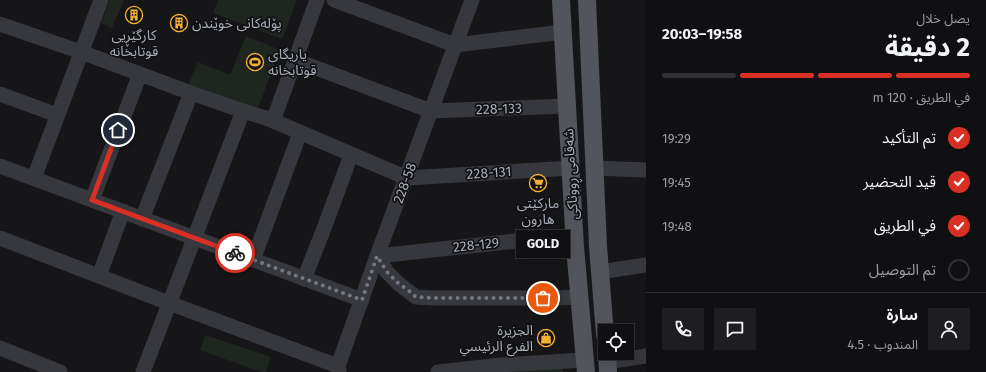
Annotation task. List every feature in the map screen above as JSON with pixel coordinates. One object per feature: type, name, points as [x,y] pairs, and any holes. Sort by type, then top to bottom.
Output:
[{"type":"main road","name":"شەقامی ڕووناکی","points":[[561,0],[570,168],[585,366]]},
{"type":"main road","name":"شەقامی ڕووناکی","points":[[587,0],[598,246],[604,324]]},
{"type":"main road","points":[[575,241],[598,246]]},
{"type":"street","points":[[34,178],[101,0]]},
{"type":"street","points":[[273,121],[317,0]]},
{"type":"street","points":[[334,0],[455,45],[562,32]]},
{"type":"street","name":"228-58","points":[[338,369],[377,256],[472,0]]},
{"type":"street","points":[[0,24],[273,121],[407,178]]},
{"type":"street","points":[[295,60],[431,111]]},
{"type":"street","points":[[92,200],[140,74]]},
{"type":"street","points":[[142,219],[191,93]]},
{"type":"street","points":[[0,94],[57,115]]},
{"type":"street","name":"228-133","points":[[431,111],[567,106]]},
{"type":"street","points":[[143,372],[243,111]]},
{"type":"street","points":[[253,260],[300,132]]},
{"type":"street","points":[[304,279],[323,232],[351,154]]},
{"type":"street","points":[[0,166],[362,300]]},
{"type":"street","name":"228-131","points":[[407,178],[570,168]]},
{"type":"street","points":[[594,168],[646,170]]},
{"type":"street","points":[[99,276],[123,211]]},
{"type":"street","name":"228-129","points":[[377,256],[553,237],[575,241]]},
{"type":"street","points":[[0,238],[338,369]]},
{"type":"street","points":[[377,256],[387,272],[399,284],[416,297],[579,297]]},
{"type":"street","points":[[600,272],[646,265]]},
{"type":"street","points":[[0,348],[60,372]]},
{"type":"street","points":[[607,362],[646,356]]},
{"type":"street","points":[[438,372],[585,366]]},
{"type":"shaded area","points":[[110,0],[124,0],[112,28],[101,23]]},
{"type":"shaded area","points":[[218,0],[297,0],[282,39],[213,13]]},
{"type":"shaded area","name":"یاریگای قوتابخانە","points":[[246,36],[280,50],[257,110],[188,85],[198,62],[230,75]]},
{"type":"shaded area","points":[[205,335],[271,357],[266,372],[261,372],[200,350]]},
{"type":"shaded area","points":[[562,367],[563,372],[504,372]]},
{"type":"way so far","points":[[235,253],[362,300],[377,256],[387,272],[399,284],[416,297],[543,298]]},
{"type":"place","name":"کارگێڕیی قوتابخانە","points":[[134,15]]},
{"type":"place","name":"پۆلەکانی خوێندن","points":[[179,23]]},
{"type":"place","name":"یاریگای قوتابخانە","points":[[255,62]]},
{"type":"place","name":"مارکێتی هارون","points":[[538,183]]},
{"type":"place","name":"GOLD","points":[[543,298]]},
{"type":"place","name":"الجزيرة الفرع الرئيسي","points":[[546,338]]},
{"type":"route","points":[[118,130],[92,200],[235,253]]}]
